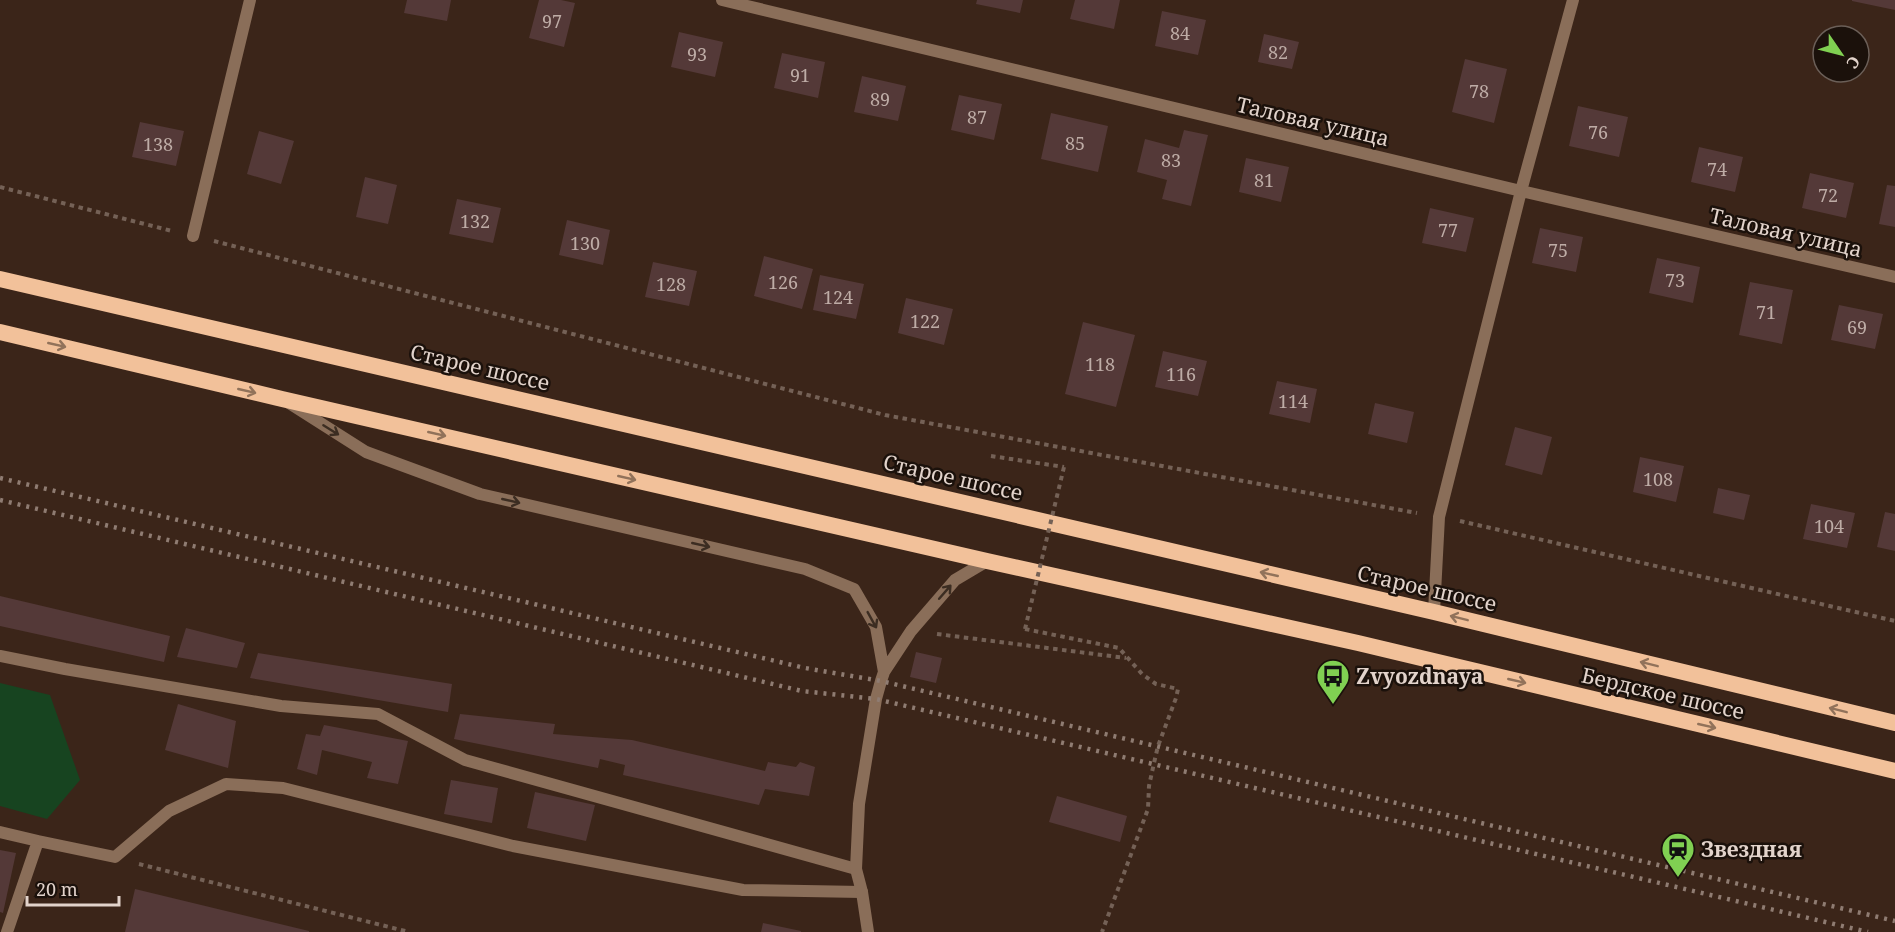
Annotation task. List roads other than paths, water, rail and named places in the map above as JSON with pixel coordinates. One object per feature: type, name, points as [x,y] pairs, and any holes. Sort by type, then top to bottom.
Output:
[{"type":"highway","name":"Старое шоссе","points":[[0,279],[1434,612],[1895,723]]},
{"type":"highway","points":[[0,332],[987,561]]},
{"type":"highway","name":"Бердское шоссе","points":[[987,561],[1420,658],[1895,771]]},
{"type":"street","points":[[193,236],[250,0]]},
{"type":"street","name":"Таловая улица","points":[[722,0],[1521,191],[1895,277]]},
{"type":"street","points":[[1434,612],[1439,517],[1521,191],[1573,0]]},
{"type":"street","points":[[282,399],[366,452],[480,494],[805,568],[854,589],[876,627],[884,672]]},
{"type":"street","points":[[868,932],[856,869],[859,804],[876,699],[884,672],[911,631],[955,580],[987,561]]},
{"type":"street","points":[[0,656],[281,706],[378,714],[465,760],[856,869]]},
{"type":"street","points":[[0,832],[116,857],[170,812],[226,784],[283,788],[513,846],[743,890],[862,892]]},
{"type":"street","points":[[7,932],[38,841]]},
{"type":"railway","points":[[0,478],[805,668],[881,681],[1895,921]]},
{"type":"railway","points":[[0,500],[802,691],[876,699],[1868,932]]},
{"type":"place","name":"Zvyozdnaya","points":[[1333,705]]},
{"type":"place","name":"Звездная","points":[[1678,878]]}]
